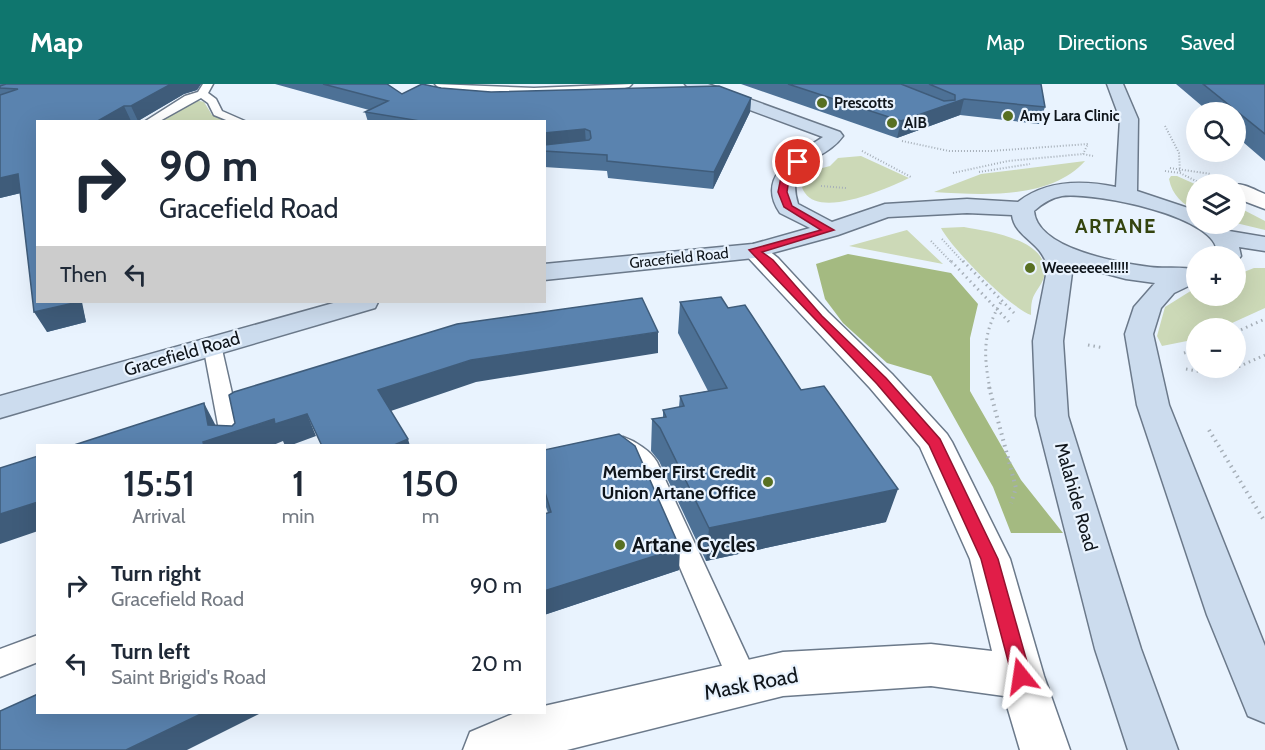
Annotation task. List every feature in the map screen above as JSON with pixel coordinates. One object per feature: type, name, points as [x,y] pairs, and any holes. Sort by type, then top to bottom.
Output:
[{"type":"main road","points":[[693,84],[834,136],[786,172],[782,192],[788,207],[830,230]]},
{"type":"main road","points":[[1115,84],[1129,119],[1126,195]]},
{"type":"main road","points":[[1186,214],[1158,203],[1126,195],[1090,190],[1053,192],[1029,201],[1023,209],[1024,222],[1033,233],[1045,242],[1077,258],[1117,270],[1151,276],[1186,276]]},
{"type":"main road","name":"Gracefield Road","points":[[546,272],[754,250],[830,230],[885,211],[967,206],[1023,209]]},
{"type":"main road","points":[[1219,239],[1265,244]]},
{"type":"main road","name":"Malahide Road","points":[[1045,242],[1060,265],[1048,341],[1052,416],[1069,468],[1118,649],[1153,750]]},
{"type":"main road","points":[[1186,279],[1165,287],[1148,307],[1139,334],[1141,348],[1153,405],[1229,615],[1265,700]]},
{"type":"main road","name":"Gracefield Road","points":[[0,408],[361,303]]},
{"type":"street","points":[[442,84],[518,91],[600,89],[624,84]]},
{"type":"street","points":[[1246,194],[1265,202]]},
{"type":"street","points":[[754,250],[881,381],[935,442],[990,559],[1021,676],[1045,750]]},
{"type":"street","name":"Mask Road","points":[[488,750],[515,738],[783,674],[931,665],[1021,676]]},
{"type":"lane","points":[[152,120],[205,89],[218,113],[237,120]]},
{"type":"lane","points":[[212,345],[233,444]]},
{"type":"lane","points":[[589,450],[623,445],[646,462],[745,684]]},
{"type":"lane","points":[[0,663],[36,649]]},
{"type":"path","points":[[834,136],[914,178]]},
{"type":"path","points":[[902,141],[949,151],[991,151],[1088,144],[1083,154],[1008,161],[950,174]]},
{"type":"path","points":[[1179,155],[1180,173]]},
{"type":"path","points":[[970,174],[1082,157],[1091,159]]},
{"type":"path","points":[[1172,172],[1186,176]]},
{"type":"path","points":[[784,183],[851,189]]},
{"type":"path","points":[[940,236],[1001,302],[990,319],[985,344],[989,389],[1016,488],[1011,503],[984,546]]},
{"type":"path","points":[[930,239],[1004,319],[1018,326]]},
{"type":"path","points":[[1246,328],[1265,319]]},
{"type":"path","points":[[1088,345],[1104,349]]},
{"type":"path","points":[[1178,355],[1186,352]]},
{"type":"path","points":[[1185,377],[1182,368],[1220,375],[1265,355]]},
{"type":"path","points":[[1206,425],[1265,522]]},
{"type":"green space","points":[[196,100],[204,102],[212,115],[233,120],[161,120]]},
{"type":"green space","points":[[861,156],[909,178],[871,194],[840,202],[825,203],[813,200],[803,190],[802,182],[807,172],[830,166],[838,158]]},
{"type":"green space","points":[[1085,161],[1070,174],[1034,189],[994,194],[934,192],[981,174]]},
{"type":"green space","points":[[1171,176],[1177,176],[1186,180],[1186,205],[1175,195],[1169,179]]},
{"type":"green space","points":[[1246,211],[1265,221],[1265,230],[1246,225]]},
{"type":"green space","points":[[964,227],[1013,238],[1036,251],[1042,260],[1045,275],[1033,297],[1031,315],[1009,301],[982,276],[941,228]]},
{"type":"green space","points":[[907,230],[943,264],[849,246]]},
{"type":"green space","points":[[848,254],[951,273],[978,304],[970,338],[970,391],[1021,480],[1063,533],[1011,533],[993,487],[931,376],[887,363],[843,323],[825,299],[816,264]]},
{"type":"green space","points":[[1265,268],[1265,308],[1243,318],[1186,318],[1186,341],[1162,346],[1157,336],[1165,307],[1186,294],[1186,306],[1246,306],[1246,271]]},
{"type":"building","points":[[6,84],[171,84],[100,120],[36,120],[36,303],[74,303],[34,312],[18,174],[0,178],[0,95],[18,89],[0,88]]},
{"type":"building","points":[[323,84],[387,84],[402,94],[422,84],[491,92],[719,86],[751,98],[714,172],[607,161],[607,155],[546,151],[546,145],[591,138],[590,131],[585,129],[546,133],[546,120],[414,120],[365,112],[388,101]]},
{"type":"building","points":[[788,84],[901,84],[944,101],[955,100],[955,95],[929,84],[1041,84],[1045,107],[964,99],[901,121]]},
{"type":"building","points":[[1203,84],[1265,84],[1265,134],[1246,119],[1246,102],[1225,102]]},
{"type":"building","points":[[721,297],[728,308],[745,305],[801,390],[824,386],[898,489],[709,528],[660,428],[652,419],[666,417],[663,410],[684,406],[680,396],[727,388],[680,302]]},
{"type":"building","points":[[642,298],[658,332],[471,360],[378,390],[408,439],[397,444],[321,444],[307,414],[275,424],[274,419],[203,442],[204,444],[77,444],[204,403],[208,425],[232,426],[235,423],[229,395],[234,392],[457,324]]},
{"type":"building","points":[[619,434],[635,446],[680,548],[546,590],[546,513],[551,512],[546,496],[546,450]]},
{"type":"building","points":[[36,457],[36,503],[0,514],[0,468]]},
{"type":"building","points":[[36,695],[36,714],[201,714],[126,750],[0,750],[0,711]]},
{"type":"place","name":"Prescotts","points":[[822,103]]},
{"type":"place","name":"Amy Lara Clinic","points":[[1008,116]]},
{"type":"place","name":"AIB","points":[[892,123]]},
{"type":"place","name":"Weeeeeee!!!!!","points":[[1030,268]]},
{"type":"place","name":"Member First Credit Union Artane Office","points":[[768,482]]},
{"type":"place","name":"Artane Cycles","points":[[620,545]]},
{"type":"district","name":"ARTANE","points":[[1116,226]]},
{"type":"route","points":[[798,162],[786,172],[782,192],[788,207],[830,230],[754,250],[881,381],[935,442],[990,559],[1021,676]]}]
